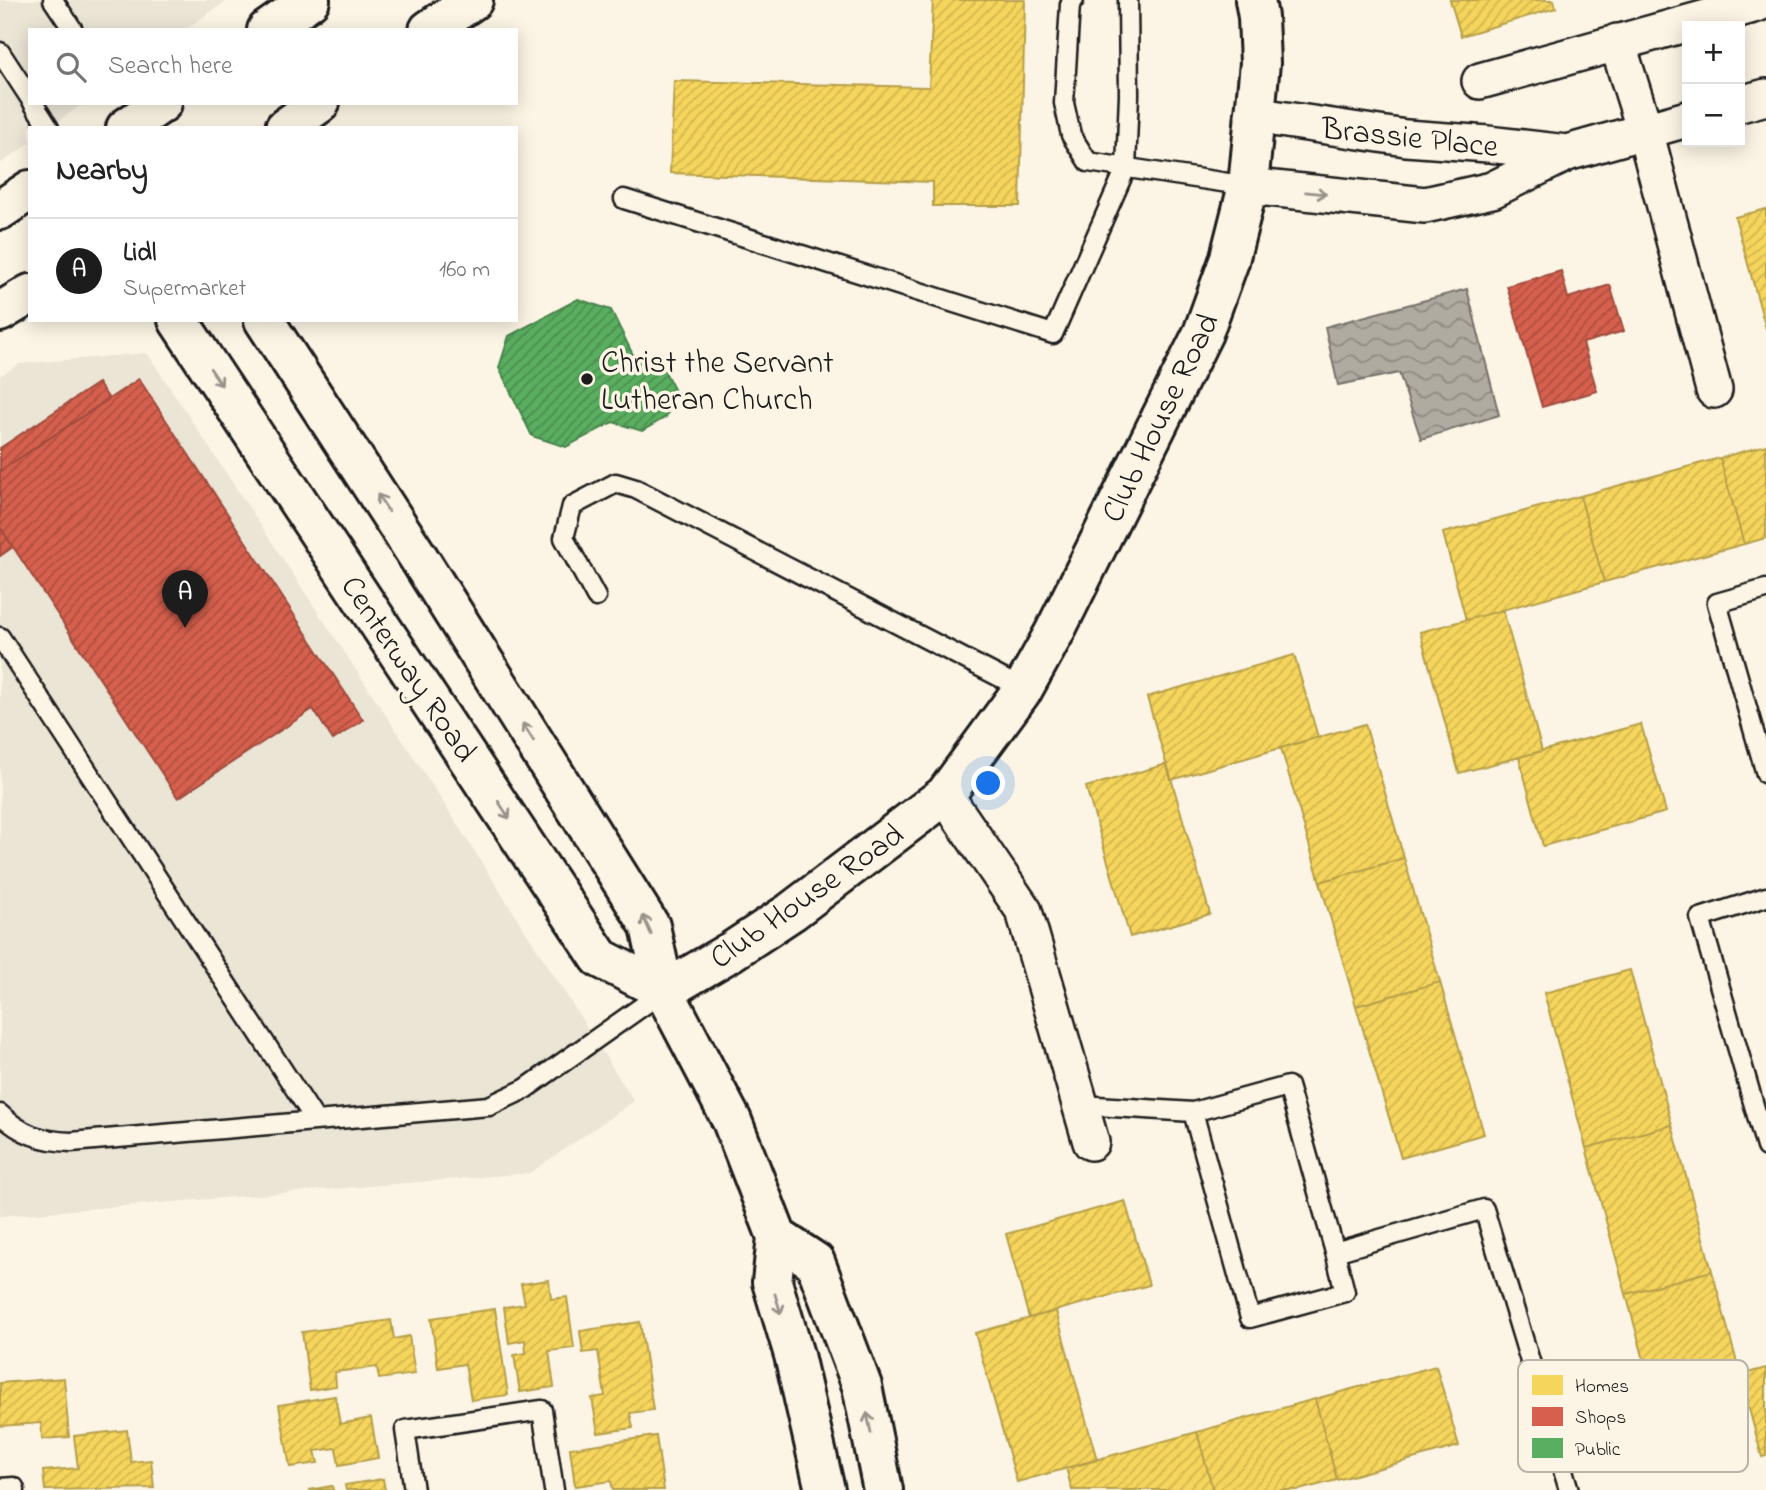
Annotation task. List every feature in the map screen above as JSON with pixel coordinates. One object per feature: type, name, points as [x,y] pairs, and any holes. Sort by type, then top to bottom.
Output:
[{"type":"street","points":[[270,28],[310,0]]},
{"type":"street","points":[[432,28],[473,0]]},
{"type":"street","name":"Club House Road","points":[[664,991],[791,912],[945,795],[1023,689],[1054,633],[1203,333],[1229,261],[1248,186],[1260,64],[1255,0]]},
{"type":"street","name":"Brassie Place","points":[[1480,80],[1757,4],[1756,0]]},
{"type":"street","points":[[1618,42],[1645,131],[1714,390]]},
{"type":"street","points":[[1745,103],[1766,97]]},
{"type":"street","points":[[288,126],[317,105]]},
{"type":"street","name":"Brassie Place","points":[[1253,115],[1406,138],[1567,153]]},
{"type":"street","name":"Brassie Place","points":[[1248,186],[1425,205],[1492,190],[1567,153],[1682,120]]},
{"type":"street","points":[[0,210],[28,191]]},
{"type":"street","points":[[0,312],[28,295]]},
{"type":"street","name":"Centerway Road","points":[[179,322],[600,958],[664,991]]},
{"type":"street","name":"Centerway Road","points":[[265,322],[428,572],[650,926],[664,991],[732,1121],[777,1237],[772,1282],[794,1355],[825,1490]]},
{"type":"street","points":[[945,795],[1024,911],[1091,1142]]},
{"type":"street","points":[[777,1237],[815,1262],[862,1386],[883,1490]]},
{"type":"lane","points":[[53,0],[72,28]]},
{"type":"lane","points":[[1074,0],[1070,4],[1064,103],[1071,135],[1088,162],[1248,186]]},
{"type":"lane","points":[[624,199],[1053,334],[1126,168],[1129,95],[1128,0]]},
{"type":"lane","points":[[0,52],[28,95]]},
{"type":"lane","points":[[34,105],[48,126]]},
{"type":"lane","points":[[596,597],[564,538],[572,506],[616,484],[636,489],[1023,689]]},
{"type":"lane","points":[[1766,589],[1717,603],[1766,774]]},
{"type":"lane","points":[[0,637],[316,1121]]},
{"type":"lane","points":[[1766,897],[1700,918],[1766,1147]]},
{"type":"lane","points":[[0,1114],[20,1131],[51,1142],[71,1142],[477,1108],[500,1102],[543,1077],[664,991]]},
{"type":"lane","points":[[1081,1105],[1194,1112],[1288,1086],[1345,1292],[1250,1318],[1194,1112]]},
{"type":"lane","points":[[1335,1252],[1484,1209],[1530,1360]]},
{"type":"lane","points":[[414,1490],[405,1430],[542,1410],[554,1490]]},
{"type":"lane","points":[[1564,1472],[1569,1490]]},
{"type":"lane","points":[[0,1488],[14,1487],[15,1490]]},
{"type":"shaded area","points":[[0,0],[228,0],[187,28],[28,28],[28,105],[80,105],[53,126],[28,126],[28,144],[0,164]]},
{"type":"shaded area","points":[[147,353],[434,788],[634,1101],[530,1173],[0,1216],[0,376],[19,364]]},
{"type":"water","points":[[1467,289],[1499,415],[1421,439],[1399,373],[1338,385],[1325,327]]},
{"type":"building: Homes","points":[[933,0],[1025,0],[1020,206],[933,206],[933,182],[670,173],[674,81],[929,87]]},
{"type":"building: Homes","points":[[1450,0],[1554,0],[1556,8],[1461,36]]},
{"type":"building: Homes","points":[[1766,209],[1766,329],[1735,217]]},
{"type":"building: Homes","points":[[1766,445],[1766,538],[1744,544],[1720,458]]},
{"type":"building: Homes","points":[[1720,458],[1744,544],[1604,582],[1580,496]]},
{"type":"building: Homes","points":[[1580,496],[1604,582],[1466,620],[1443,533]]},
{"type":"building: Homes","points":[[1503,610],[1542,751],[1459,773],[1420,632]]},
{"type":"building: Homes","points":[[1294,655],[1318,737],[1171,780],[1147,697]]},
{"type":"building: Homes","points":[[1365,724],[1404,858],[1320,882],[1281,748]]},
{"type":"building: Homes","points":[[1641,724],[1666,812],[1543,846],[1519,757]]},
{"type":"building: Homes","points":[[1167,764],[1210,914],[1130,937],[1086,787]]},
{"type":"building: Homes","points":[[1404,858],[1440,982],[1356,1006],[1320,882]]},
{"type":"building: Homes","points":[[1630,970],[1672,1125],[1586,1148],[1544,993]]},
{"type":"building: Homes","points":[[1440,982],[1484,1134],[1401,1158],[1356,1006]]},
{"type":"building: Homes","points":[[1672,1125],[1712,1271],[1626,1294],[1586,1148]]},
{"type":"building: Homes","points":[[1125,1201],[1149,1285],[1029,1318],[1006,1234]]},
{"type":"building: Homes","points":[[1712,1271],[1736,1360],[1644,1360],[1626,1294]]},
{"type":"building: Homes","points":[[549,1280],[551,1299],[567,1297],[574,1348],[549,1351],[554,1387],[520,1392],[514,1355],[526,1353],[525,1340],[509,1343],[504,1307],[525,1304],[521,1284]]},
{"type":"building: Homes","points":[[495,1309],[508,1395],[471,1400],[465,1364],[438,1368],[431,1318]]},
{"type":"building: Homes","points":[[1056,1311],[1097,1460],[1017,1482],[975,1333]]},
{"type":"building: Homes","points":[[391,1320],[394,1339],[409,1336],[415,1374],[379,1379],[377,1367],[335,1372],[336,1386],[310,1390],[302,1332]]},
{"type":"building: Homes","points":[[640,1322],[653,1410],[630,1413],[633,1428],[598,1433],[592,1398],[605,1396],[598,1351],[583,1353],[580,1331]]},
{"type":"building: Homes","points":[[1436,1366],[1459,1446],[1337,1480],[1315,1399]]},
{"type":"building: Homes","points":[[1766,1368],[1766,1456],[1762,1457],[1748,1405],[1748,1373]]},
{"type":"building: Homes","points":[[64,1378],[69,1437],[42,1439],[41,1423],[0,1426],[0,1383]]},
{"type":"building: Homes","points":[[335,1396],[340,1424],[371,1418],[378,1458],[339,1465],[336,1448],[315,1451],[318,1463],[290,1467],[279,1405]]},
{"type":"building: Homes","points":[[1315,1399],[1337,1480],[1299,1490],[1213,1490],[1197,1432]]},
{"type":"building: Homes","points":[[127,1430],[131,1462],[151,1460],[154,1488],[45,1490],[43,1471],[78,1468],[74,1436]]},
{"type":"building: Homes","points":[[1197,1432],[1213,1490],[1072,1490],[1066,1468]]},
{"type":"building: Homes","points":[[656,1436],[664,1490],[613,1490],[611,1481],[575,1486],[570,1448]]},
{"type":"building: Homes","points":[[383,1479],[385,1490],[346,1490],[345,1485]]},
{"type":"building: Homes","points":[[332,1486],[333,1490],[309,1490]]},
{"type":"building: Shops","points":[[1561,271],[1568,298],[1610,285],[1624,331],[1583,343],[1597,391],[1542,407],[1507,286]]},
{"type":"building: Shops","points":[[139,379],[363,720],[333,740],[313,709],[178,798],[0,527],[0,471]]},
{"type":"building: Shops","points":[[98,383],[109,399],[0,471],[0,448]]},
{"type":"building: Shops","points":[[0,527],[13,547],[0,556]]},
{"type":"building: Public","name":"Christ the Servant Lutheran Church","points":[[578,299],[611,310],[634,357],[662,366],[675,391],[666,417],[642,431],[613,422],[566,447],[532,436],[499,368],[509,336]]},
{"type":"place","name":"Christ the Servant Lutheran Church","points":[[587,379]]},
{"type":"place","name":"Lidl","points":[[185,628]]}]
